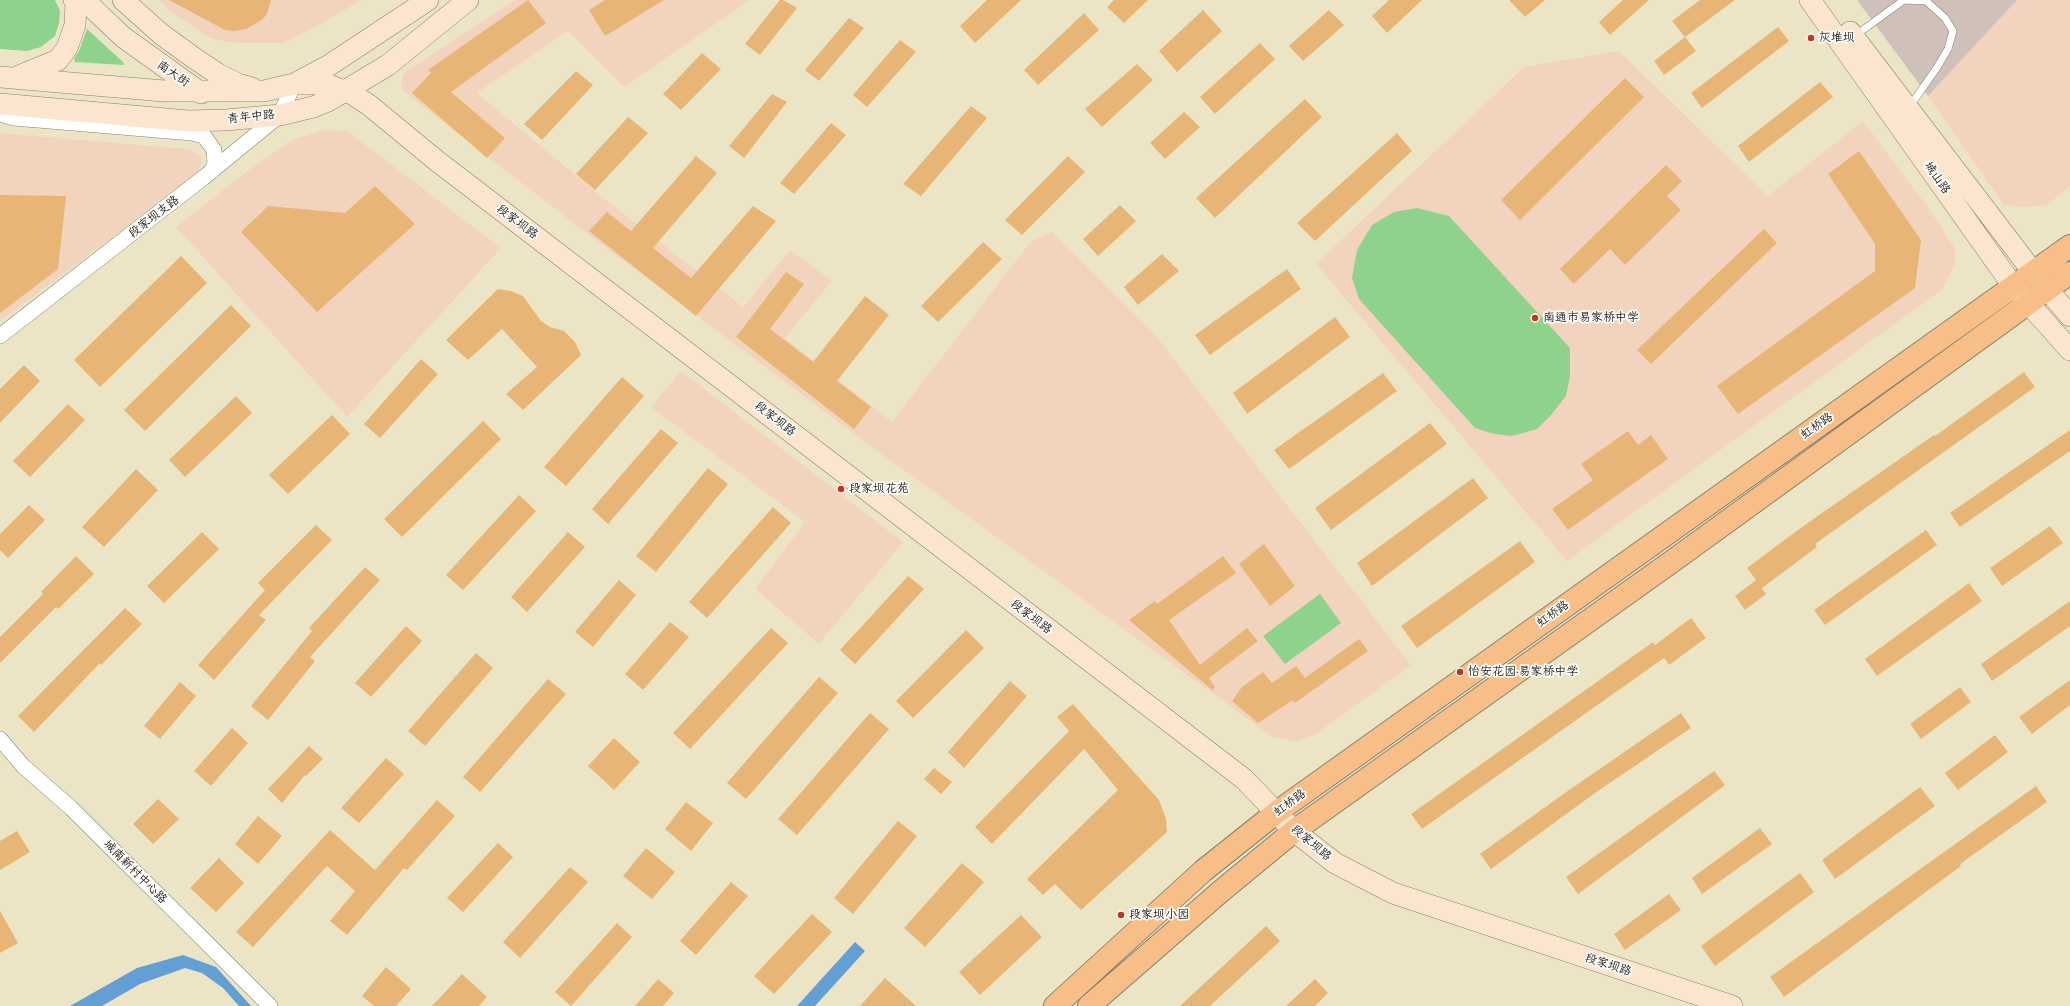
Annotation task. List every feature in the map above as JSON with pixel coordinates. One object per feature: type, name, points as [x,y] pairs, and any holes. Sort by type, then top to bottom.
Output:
[{"type":"main road","points":[[7,78],[58,60],[67,48],[75,25],[76,4],[74,0]]},
{"type":"main road","name":"南大街","points":[[84,0],[123,37],[202,93],[218,102],[244,111],[280,115]]},
{"type":"main road","name":"南大街","points":[[123,0],[161,34],[218,74],[238,84],[264,91]]},
{"type":"main road","name":"青年中路","points":[[317,97],[348,54],[428,0]]},
{"type":"main road","name":"青年中路","points":[[0,104],[188,121],[226,120],[280,115],[388,65],[468,0]]},
{"type":"main road","name":"城山路","points":[[1810,0],[1849,41]]},
{"type":"main road","name":"城山路","points":[[1825,0],[1849,41],[1901,113],[2013,286],[2070,350]]},
{"type":"main road","name":"青年中路","points":[[7,78],[164,91],[202,93],[264,91],[317,97]]},
{"type":"main road","name":"段家坝路","points":[[386,119],[317,97],[326,84],[352,94],[386,119],[444,166],[1244,779],[1294,831],[1335,863],[1393,892],[1732,1006]]},
{"type":"main road","name":"城山路","points":[[1901,113],[2070,316]]},
{"type":"main road","name":"虹桥路","points":[[1055,1006],[1203,871],[1277,812],[2070,246]]},
{"type":"main road","name":"虹桥路","points":[[1089,1006],[1220,892],[1294,831],[1674,560],[2070,273]]},
{"type":"street","points":[[0,114],[14,118],[192,133],[204,136],[211,143],[215,156],[215,163],[212,171]]},
{"type":"street","name":"段家坝支路","points":[[0,336],[212,171],[280,115]]},
{"type":"street","name":"城南新村中心路","points":[[0,739],[23,766],[71,808],[270,1006]]},
{"type":"lane","points":[[1849,41],[1904,0],[1926,1],[1945,18],[1952,31],[1948,49],[1936,69],[1901,113]]},
{"type":"lane","name":"段家坝路","points":[[354,104],[360,105],[386,119]]},
{"type":"shaded area","points":[[159,0],[361,0],[325,22],[283,43],[233,43],[210,38],[171,12]]},
{"type":"shaded area","points":[[515,0],[750,0],[624,87],[568,31],[477,93],[601,196],[743,307],[790,250],[832,281],[785,338],[892,422],[1032,240],[1052,232],[1153,332],[1411,665],[1315,735],[1296,742],[1273,737],[873,448],[576,225],[403,91],[401,84],[404,73]]},
{"type":"shaded area","points":[[1857,0],[2017,0],[1928,96]]},
{"type":"shaded area","points":[[2017,0],[2070,0],[2070,187],[2045,206],[2022,207],[2004,205],[1928,96]]},
{"type":"shaded area","name":"南通市易家桥中学","points":[[1619,51],[1768,196],[1863,121],[1930,210],[1955,249],[1955,263],[1943,289],[1567,561],[1316,264],[1524,67]]},
{"type":"shaded area","points":[[324,130],[347,131],[501,248],[347,417],[176,227],[247,171],[294,139]]},
{"type":"shaded area","points":[[0,133],[189,149],[200,155],[202,159],[197,174],[0,321]]},
{"type":"shaded area","points":[[681,371],[903,542],[819,644],[755,589],[805,522],[651,407]]},
{"type":"green space","points":[[0,0],[55,0],[60,11],[59,23],[55,36],[41,47],[27,51],[0,49]]},
{"type":"green space","points":[[87,29],[124,63],[123,65],[75,62],[74,59],[79,51]]},
{"type":"green space","points":[[1417,208],[1449,216],[1570,348],[1570,376],[1566,396],[1551,415],[1537,429],[1512,436],[1494,434],[1475,428],[1359,299],[1352,278],[1357,250],[1372,225],[1394,212]]},
{"type":"green space","points":[[1320,594],[1341,623],[1285,664],[1263,636]]},
{"type":"water","points":[[855,942],[865,951],[815,1006],[797,1006]]},
{"type":"water","points":[[183,955],[216,967],[251,1006],[239,1006],[223,988],[202,973],[185,968],[140,984],[102,1006],[70,1006],[137,968]]},
{"type":"building","points":[[169,0],[271,0],[267,14],[262,20],[246,29],[235,31],[225,30]]},
{"type":"building","points":[[528,0],[546,23],[451,92],[505,138],[487,158],[412,93],[431,73],[428,70]]},
{"type":"building","points":[[605,0],[664,0],[605,36],[589,10]]},
{"type":"building","points":[[780,0],[783,0],[797,8],[760,55],[745,44]]},
{"type":"building","points":[[987,0],[1021,0],[975,43],[960,26]]},
{"type":"building","points":[[1114,0],[1148,0],[1124,23],[1107,7]]},
{"type":"building","points":[[1389,0],[1422,0],[1387,33],[1372,16]]},
{"type":"building","points":[[1509,0],[1545,0],[1525,17]]},
{"type":"building","points":[[1623,0],[1649,0],[1610,35],[1599,22]]},
{"type":"building","points":[[1700,0],[1735,0],[1685,37],[1672,21]]},
{"type":"building","points":[[1203,10],[1222,31],[1177,72],[1159,51]]},
{"type":"building","points":[[1329,10],[1344,25],[1303,61],[1289,46]]},
{"type":"building","points":[[1084,13],[1099,30],[1038,85],[1024,70]]},
{"type":"building","points":[[849,18],[864,28],[819,81],[805,70]]},
{"type":"building","points":[[1778,27],[1789,41],[1702,108],[1691,93]]},
{"type":"building","points":[[1685,37],[1696,51],[1664,75],[1654,61]]},
{"type":"building","points":[[900,40],[916,52],[867,107],[853,95]]},
{"type":"building","points":[[1260,43],[1275,59],[1215,114],[1200,97]]},
{"type":"building","points":[[702,53],[721,69],[681,110],[663,94]]},
{"type":"building","points":[[1137,64],[1153,80],[1102,127],[1085,109]]},
{"type":"building","points":[[576,71],[593,85],[542,140],[524,124]]},
{"type":"building","points":[[1625,78],[1644,97],[1520,220],[1501,200]]},
{"type":"building","points":[[1820,82],[1833,97],[1749,162],[1738,146]]},
{"type":"building","points":[[772,94],[787,102],[744,158],[729,146]]},
{"type":"building","points":[[1305,99],[1322,117],[1215,218],[1196,198]]},
{"type":"building","points":[[971,106],[987,118],[921,196],[903,184]]},
{"type":"building","points":[[1184,112],[1200,127],[1165,159],[1150,143]]},
{"type":"building","points":[[628,117],[648,133],[595,190],[576,174]]},
{"type":"building","points":[[831,123],[846,135],[794,194],[780,183]]},
{"type":"building","points":[[1397,133],[1412,151],[1315,241],[1297,223]]},
{"type":"building","points":[[1859,151],[1921,240],[1915,288],[1738,414],[1717,386],[1875,271],[1875,244],[1828,174]]},
{"type":"building","points":[[696,156],[717,173],[653,248],[691,278],[753,206],[776,221],[696,316],[589,231],[607,212],[631,231]]},
{"type":"building","points":[[1068,156],[1085,172],[1022,235],[1005,220]]},
{"type":"building","points":[[1666,165],[1682,181],[1667,196],[1681,210],[1625,265],[1610,249],[1574,284],[1560,269]]},
{"type":"building","points":[[375,186],[415,224],[317,312],[241,232],[268,206],[345,213]]},
{"type":"building","points":[[0,195],[66,196],[58,269],[0,313]]},
{"type":"building","points":[[1120,205],[1136,221],[1098,256],[1083,239]]},
{"type":"building","points":[[1764,229],[1777,243],[1651,364],[1637,350]]},
{"type":"building","points":[[983,242],[1002,259],[938,322],[921,306]]},
{"type":"building","points":[[1162,254],[1179,271],[1138,305],[1124,287]]},
{"type":"building","points":[[181,256],[207,283],[100,387],[74,360]]},
{"type":"building","points":[[1287,269],[1301,289],[1210,355],[1195,335]]},
{"type":"building","points":[[786,272],[804,284],[770,329],[813,362],[865,296],[889,315],[837,381],[871,407],[854,429],[736,337]]},
{"type":"building","points":[[498,289],[511,291],[523,296],[541,321],[550,327],[564,331],[575,342],[581,355],[523,410],[506,394],[537,367],[502,329],[468,360],[446,340]]},
{"type":"building","points":[[231,305],[251,326],[145,431],[124,410]]},
{"type":"building","points":[[1335,317],[1350,337],[1247,414],[1233,393]]},
{"type":"building","points":[[421,359],[438,374],[380,438],[364,424]]},
{"type":"building","points":[[24,365],[40,381],[0,423],[0,389]]},
{"type":"building","points":[[2024,372],[2035,387],[1815,544],[1817,547],[1762,588],[1747,568],[1802,527],[1934,435],[1935,436]]},
{"type":"building","points":[[1383,373],[1397,391],[1289,469],[1274,450]]},
{"type":"building","points":[[622,377],[644,396],[566,486],[544,467]]},
{"type":"building","points":[[236,396],[252,413],[185,477],[169,460]]},
{"type":"building","points":[[68,404],[85,420],[30,477],[13,461]]},
{"type":"building","points":[[332,415],[350,434],[288,494],[269,475]]},
{"type":"building","points":[[483,421],[501,439],[402,537],[384,519]]},
{"type":"building","points":[[1430,423],[1447,444],[1331,530],[1315,508]]},
{"type":"building","points":[[661,429],[678,443],[608,524],[592,509]]},
{"type":"building","points":[[2070,430],[2070,451],[1960,527],[1950,513]]},
{"type":"building","points":[[1628,431],[1638,445],[1651,435],[1668,459],[1568,530],[1552,509],[1593,480],[1581,464]]},
{"type":"building","points":[[708,468],[728,484],[656,572],[636,556]]},
{"type":"building","points":[[136,469],[158,490],[104,547],[82,527]]},
{"type":"building","points":[[1473,478],[1488,498],[1372,586],[1357,563]]},
{"type":"building","points":[[519,495],[536,511],[463,590],[446,575]]},
{"type":"building","points":[[29,505],[45,520],[8,558],[0,550],[0,534]]},
{"type":"building","points":[[773,507],[791,523],[707,618],[689,602]]},
{"type":"building","points":[[316,525],[332,540],[259,615],[266,620],[214,680],[198,665],[265,590],[258,583]]},
{"type":"building","points":[[2050,526],[2063,543],[2002,586],[1990,568]]},
{"type":"building","points":[[1926,530],[1937,545],[1825,625],[1814,610]]},
{"type":"building","points":[[202,532],[219,549],[164,603],[147,586]]},
{"type":"building","points":[[568,532],[585,547],[527,612],[511,597]]},
{"type":"building","points":[[1520,541],[1535,562],[1417,648],[1401,626]]},
{"type":"building","points":[[1264,544],[1295,586],[1270,606],[1239,564]]},
{"type":"building","points":[[76,556],[94,574],[58,609],[56,607],[0,663],[0,637],[43,594],[41,592]]},
{"type":"building","points":[[1223,556],[1236,573],[1169,620],[1200,665],[1247,628],[1258,641],[1209,678],[1215,688],[1212,690],[1129,620],[1155,601],[1157,604]]},
{"type":"building","points":[[365,567],[380,580],[310,657],[315,661],[268,720],[251,706],[312,631],[309,628]]},
{"type":"building","points":[[908,576],[924,589],[855,664],[840,650]]},
{"type":"building","points":[[619,580],[636,595],[593,647],[575,632]]},
{"type":"building","points":[[1756,580],[1766,594],[1745,610],[1735,596]]},
{"type":"building","points":[[1969,583],[1982,601],[1877,676],[1865,659]]},
{"type":"building","points":[[2070,601],[2070,626],[1992,681],[1981,664]]},
{"type":"building","points":[[125,608],[142,624],[101,665],[100,663],[34,732],[18,716]]},
{"type":"building","points":[[1691,618],[1706,638],[1669,665],[1664,658],[1422,829],[1411,814],[1653,642],[1655,645]]},
{"type":"building","points":[[670,622],[689,637],[643,690],[625,674]]},
{"type":"building","points":[[406,626],[422,641],[371,697],[355,683]]},
{"type":"building","points":[[771,628],[788,643],[690,749],[673,733]]},
{"type":"building","points":[[966,630],[984,648],[913,718],[896,701]]},
{"type":"building","points":[[1359,639],[1368,651],[1295,703],[1293,700],[1258,723],[1232,701],[1242,687],[1263,672],[1272,683],[1296,666],[1305,678]]},
{"type":"building","points":[[476,653],[493,668],[425,746],[408,731]]},
{"type":"building","points":[[819,677],[838,693],[746,799],[727,783]]},
{"type":"building","points":[[548,679],[566,694],[480,792],[463,777]]},
{"type":"building","points":[[2070,680],[2070,705],[2032,734],[2019,717]]},
{"type":"building","points":[[1010,681],[1027,696],[964,768],[948,752]]},
{"type":"building","points":[[180,682],[196,696],[160,739],[144,726]]},
{"type":"building","points":[[1960,687],[1971,702],[1921,739],[1910,724]]},
{"type":"building","points":[[1073,704],[1159,800],[1166,819],[1167,832],[1081,910],[1055,884],[1043,895],[1027,879],[1118,790],[1084,749],[992,844],[975,827],[1069,731],[1057,717]]},
{"type":"building","points":[[870,713],[889,729],[797,835],[778,819]]},
{"type":"building","points":[[1681,713],[1691,728],[1595,793],[1491,869],[1480,854],[1569,790]]},
{"type":"building","points":[[232,728],[248,743],[211,786],[194,771]]},
{"type":"building","points":[[1995,735],[2008,752],[1958,790],[1945,773]]},
{"type":"building","points":[[614,738],[640,762],[614,790],[588,766]]},
{"type":"building","points":[[309,746],[323,759],[306,776],[305,775],[282,803],[268,789]]},
{"type":"building","points":[[386,758],[404,774],[359,823],[341,808]]},
{"type":"building","points":[[934,768],[952,782],[941,794],[924,779]]},
{"type":"building","points":[[1714,771],[1725,785],[1578,894],[1566,877]]},
{"type":"building","points":[[2036,786],[2047,802],[1960,864],[1961,866],[1784,997],[1770,977]]},
{"type":"building","points":[[1920,787],[1935,806],[1835,879],[1822,860]]},
{"type":"building","points":[[158,799],[179,819],[153,844],[133,824]]},
{"type":"building","points":[[437,800],[455,816],[407,870],[404,868],[347,935],[330,921],[355,891],[327,866],[253,947],[236,932],[330,830],[375,870]]},
{"type":"building","points":[[686,802],[713,823],[691,851],[665,829]]},
{"type":"building","points":[[258,816],[282,836],[258,864],[235,844]]},
{"type":"building","points":[[898,821],[917,836],[853,914],[834,898]]},
{"type":"building","points":[[1760,828],[1772,844],[1702,894],[1692,878]]},
{"type":"building","points":[[17,831],[30,852],[0,870],[0,841]]},
{"type":"building","points":[[498,843],[513,857],[463,912],[447,898]]},
{"type":"building","points":[[646,848],[675,872],[652,899],[623,876]]},
{"type":"building","points":[[219,858],[244,883],[216,912],[190,888]]},
{"type":"building","points":[[962,863],[984,882],[925,947],[904,928]]},
{"type":"building","points":[[570,867],[588,882],[520,958],[503,942]]},
{"type":"building","points":[[1800,873],[1814,892],[1715,966],[1701,946]]},
{"type":"building","points":[[731,882],[748,896],[696,955],[680,941]]},
{"type":"building","points":[[1669,894],[1681,910],[1625,950],[1614,934]]},
{"type":"building","points":[[0,911],[18,943],[0,953]]},
{"type":"building","points":[[812,914],[832,932],[774,994],[754,976]]},
{"type":"building","points":[[1021,915],[1042,937],[980,995],[959,972]]},
{"type":"building","points":[[617,923],[632,937],[571,1006],[555,992]]},
{"type":"building","points":[[1266,926],[1280,941],[1210,1006],[1180,1006]]},
{"type":"building","points":[[386,967],[411,989],[396,1006],[374,1006],[362,996]]},
{"type":"building","points":[[462,974],[487,997],[479,1006],[432,1006]]},
{"type":"building","points":[[885,978],[916,1006],[860,1006]]},
{"type":"building","points":[[658,979],[674,993],[663,1006],[635,1006]]},
{"type":"building","points":[[1315,979],[1328,993],[1315,1006],[1286,1006]]},
{"type":"place","name":"灰堆坝","points":[[1811,38]]},
{"type":"place","name":"南通市易家桥中学","points":[[1535,318]]},
{"type":"place","name":"段家坝花苑","points":[[841,489]]},
{"type":"place","name":"怡安花园·易家桥中学","points":[[1460,672]]},
{"type":"place","name":"段家坝小园","points":[[1121,915]]}]
